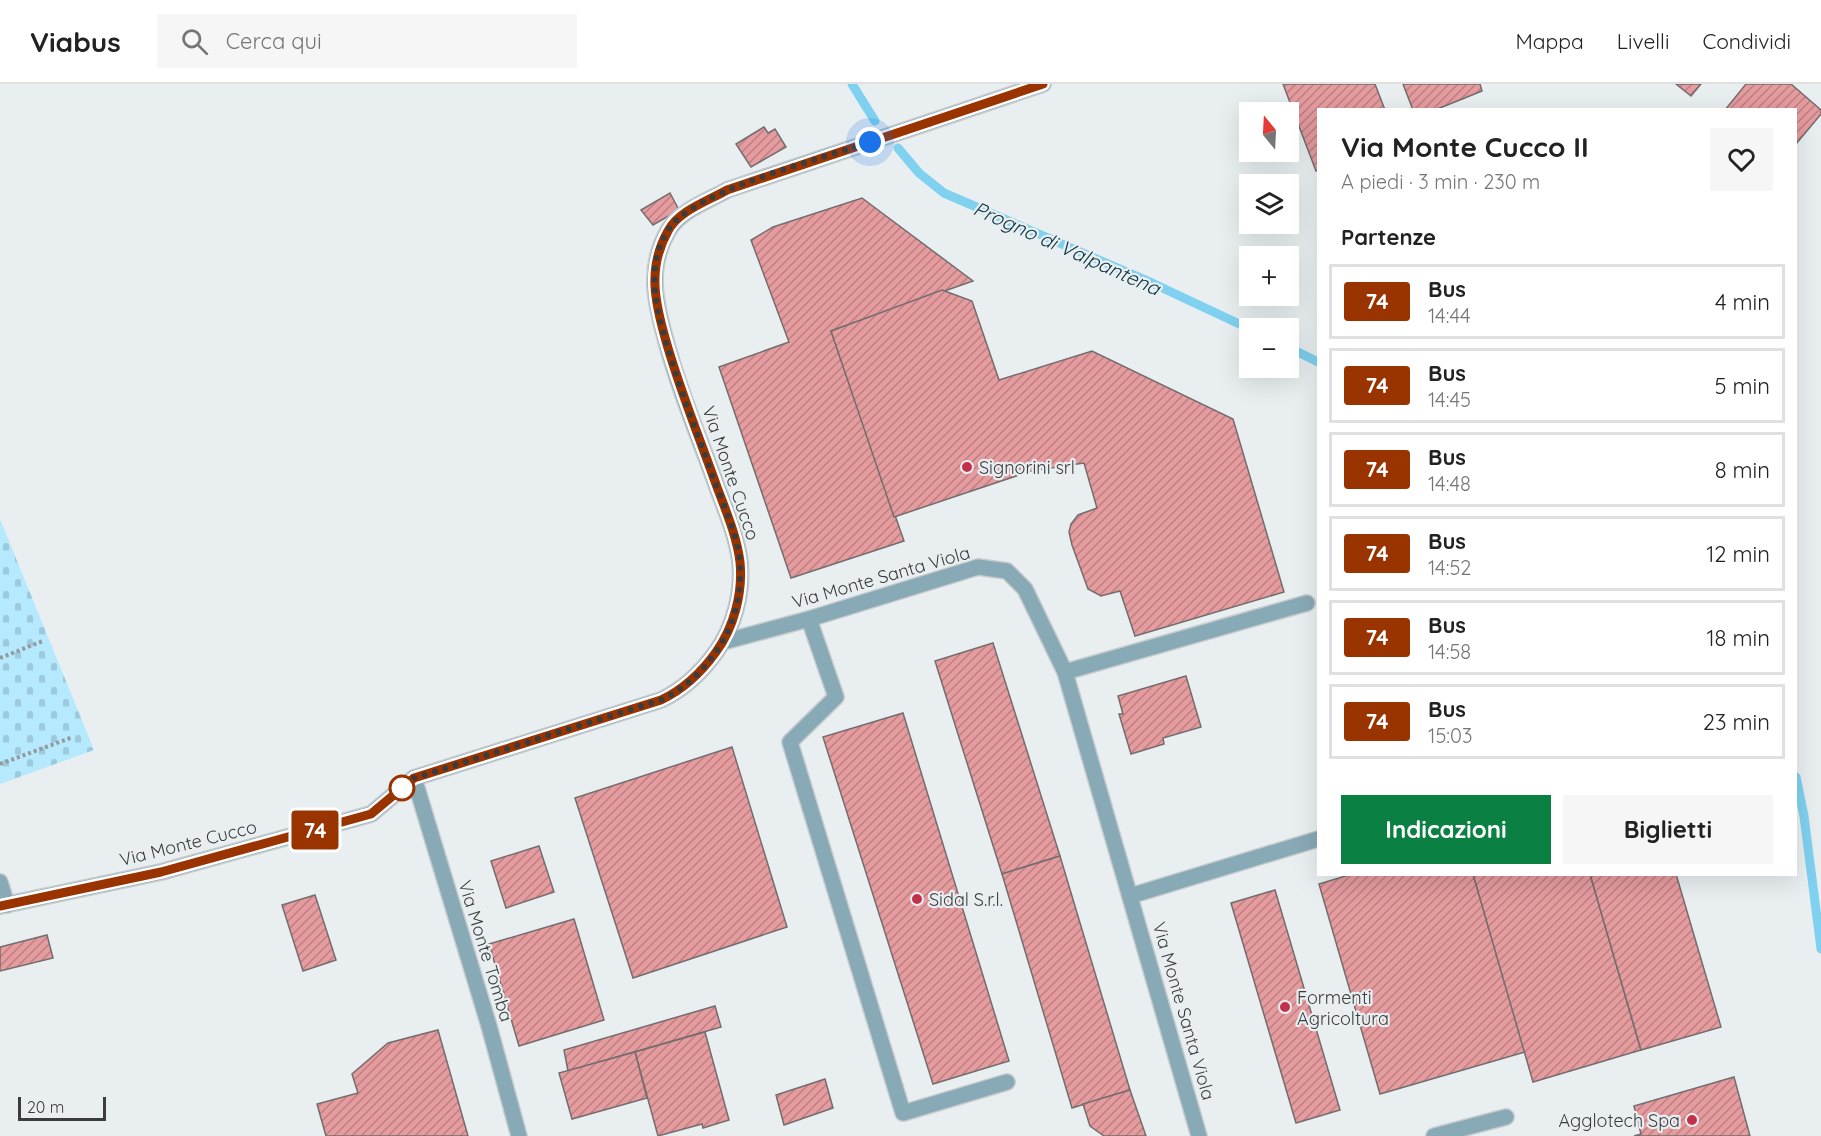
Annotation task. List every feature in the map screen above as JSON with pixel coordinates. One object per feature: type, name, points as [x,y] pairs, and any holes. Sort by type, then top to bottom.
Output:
[{"type":"street","name":"Via Monte Cucco","points":[[4,905],[161,872],[371,814],[414,778],[661,700],[677,692],[702,671],[723,642],[735,613],[740,582],[740,560],[728,516],[670,357],[655,302],[653,279],[655,264],[668,229],[682,215],[727,190],[1043,84]]},
{"type":"street","name":"Via Monte Santa Viola","points":[[723,642],[809,619],[978,567],[1007,571],[1024,589],[1065,672],[1200,1136]]},
{"type":"street","points":[[1065,672],[1307,603]]},
{"type":"street","points":[[809,619],[836,697],[790,742],[903,1113],[1007,1082]]},
{"type":"street","name":"Via Monte Tomba","points":[[414,778],[489,1026],[519,1136]]},
{"type":"street","points":[[1130,896],[1317,839]]},
{"type":"street","points":[[0,882],[4,905]]},
{"type":"street","points":[[1434,1136],[1506,1117]]},
{"type":"path","points":[[0,658],[43,641]]},
{"type":"path","points":[[0,764],[74,737]]},
{"type":"green space","points":[[0,519],[94,750],[0,784]]},
{"type":"building","points":[[1283,84],[1375,84],[1384,108],[1317,108],[1317,170],[1299,126],[1299,102],[1290,102]]},
{"type":"building","points":[[1403,84],[1480,84],[1482,91],[1440,108],[1412,108]]},
{"type":"building","points":[[1676,84],[1701,84],[1691,96]]},
{"type":"building","points":[[1746,84],[1791,84],[1821,110],[1821,114],[1797,143],[1797,108],[1727,108]]},
{"type":"building","points":[[764,127],[768,133],[775,129],[786,147],[751,167],[736,144]]},
{"type":"building","points":[[670,193],[679,210],[653,225],[641,210]]},
{"type":"building","points":[[862,198],[973,281],[831,331],[904,541],[791,578],[719,367],[789,342],[751,240],[773,227]]},
{"type":"building","name":"Signorini srl","points":[[942,290],[972,301],[999,380],[1092,351],[1233,419],[1284,592],[1135,636],[1120,591],[1101,596],[1088,589],[1072,545],[1069,532],[1071,524],[1078,515],[1097,508],[1084,463],[1031,471],[894,517],[831,331]]},
{"type":"building","points":[[993,643],[1060,856],[1002,874],[935,661]]},
{"type":"building","points":[[1186,676],[1201,727],[1163,738],[1164,744],[1131,754],[1119,714],[1123,714],[1118,696]]},
{"type":"building","name":"Sidal S.r.l.","points":[[903,713],[1009,1061],[933,1084],[823,737]]},
{"type":"building","points":[[732,747],[787,927],[633,978],[575,798]]},
{"type":"building","points":[[539,846],[554,892],[506,908],[491,861]]},
{"type":"building","points":[[1060,856],[1130,1090],[1072,1108],[1002,874]]},
{"type":"building","points":[[1345,876],[1474,876],[1525,1052],[1380,1094],[1319,884]]},
{"type":"building","points":[[1474,876],[1591,876],[1641,1050],[1533,1082]]},
{"type":"building","points":[[1591,876],[1677,876],[1721,1027],[1641,1050]]},
{"type":"building","name":"Formenti Agricoltura","points":[[1275,890],[1340,1110],[1296,1123],[1231,903]]},
{"type":"building","points":[[315,895],[336,960],[303,971],[282,905]]},
{"type":"building","points":[[574,919],[604,1020],[519,1046],[489,944]]},
{"type":"building","points":[[47,935],[53,958],[0,971],[0,947]]},
{"type":"building","points":[[715,1006],[721,1027],[568,1071],[564,1050]]},
{"type":"building","points":[[438,1030],[468,1136],[326,1136],[317,1104],[358,1093],[352,1074],[388,1043]]},
{"type":"building","points":[[705,1032],[729,1120],[703,1128],[702,1124],[658,1136],[635,1052]]},
{"type":"building","points":[[635,1052],[647,1098],[572,1119],[559,1073]]},
{"type":"building","name":"Agglotech Spa","points":[[1734,1077],[1750,1136],[1634,1136],[1641,1134],[1634,1106]]},
{"type":"building","points":[[825,1079],[833,1108],[784,1125],[776,1095]]},
{"type":"building","points":[[1130,1090],[1146,1136],[1104,1136],[1090,1126],[1083,1104]]},
{"type":"waterway","name":"Progno di Valpantena","points":[[852,84],[875,121]]},
{"type":"waterway","name":"Progno di Valpantena","points":[[898,148],[919,173],[944,193],[1152,283],[1239,324]]},
{"type":"waterway","name":"Progno di Valpantena","points":[[1299,352],[1317,362]]},
{"type":"waterway","name":"Progno di Valpantena","points":[[1797,782],[1804,816],[1821,949]]},
{"type":"bus line","name":"74","points":[[0,906],[161,872],[371,814],[414,778],[661,700],[677,692],[702,671],[723,642],[735,613],[740,582],[740,560],[728,516],[670,357],[655,302],[653,279],[655,264],[668,229],[682,215],[727,190],[1043,84]]},
{"type":"place","name":"Signorini srl","points":[[967,467]]},
{"type":"place","name":"Sidal S.r.l.","points":[[917,899]]},
{"type":"place","name":"Formenti Agricoltura","points":[[1285,1007]]},
{"type":"place","name":"Agglotech Spa","points":[[1692,1120]]},
{"type":"route","points":[[402,788],[400,790],[414,778],[661,700],[677,692],[702,671],[712,658],[723,642],[735,613],[740,582],[740,560],[728,516],[670,357],[655,302],[653,279],[655,264],[668,229],[682,215],[727,190],[870,142]]}]
